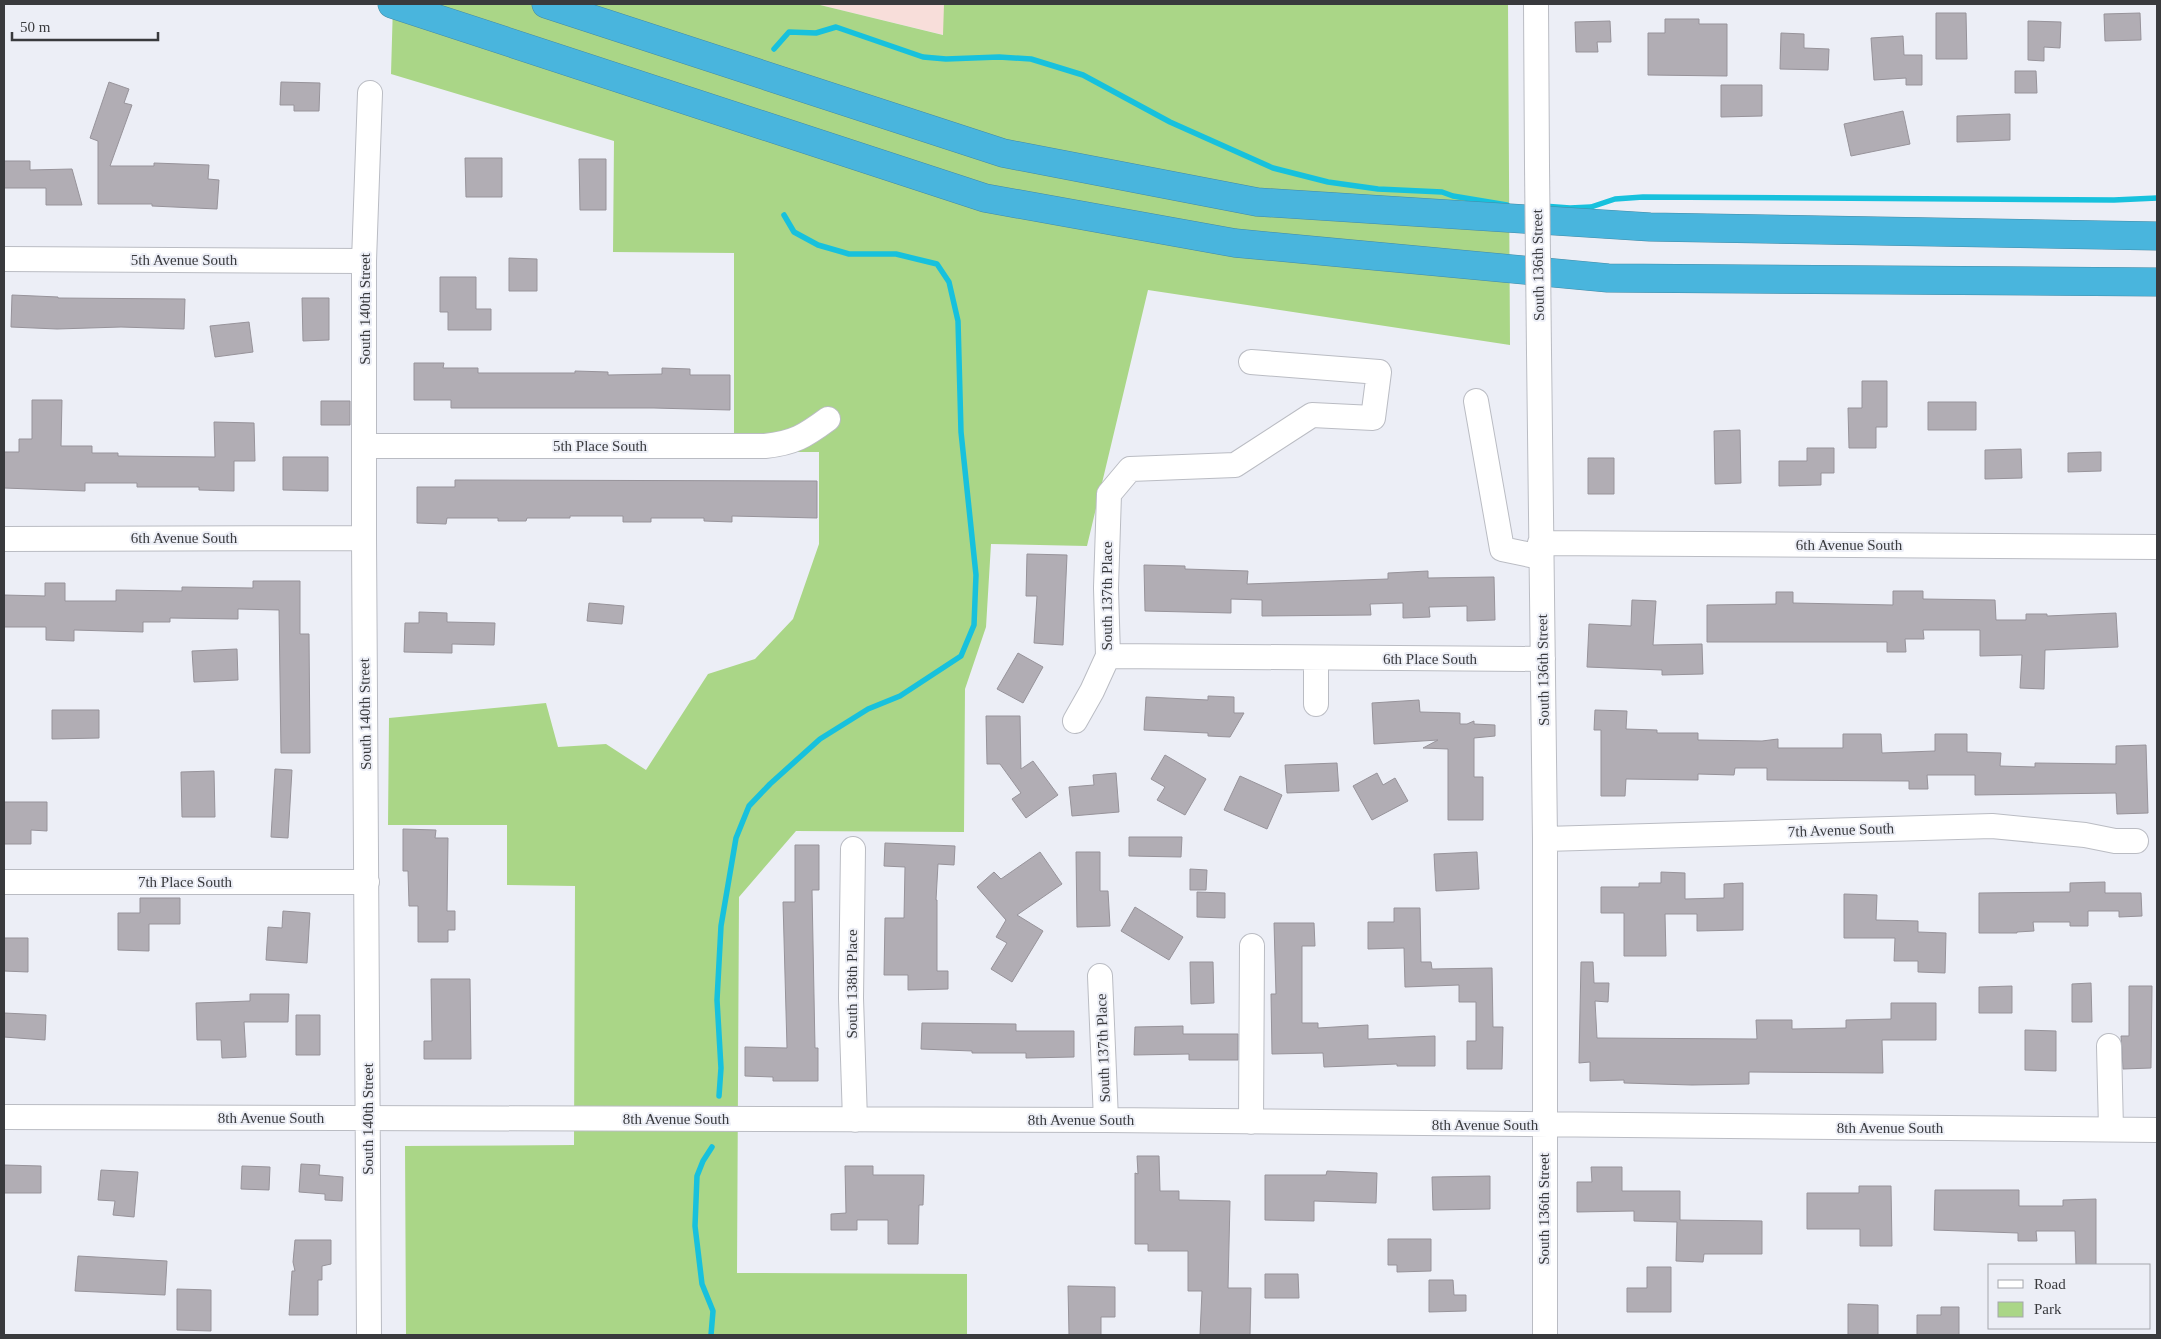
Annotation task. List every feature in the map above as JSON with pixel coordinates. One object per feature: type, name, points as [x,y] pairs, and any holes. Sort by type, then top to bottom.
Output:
[{"type":"highway","points":[[392,4],[985,198],[1235,243],[1608,278],[2157,282]]},
{"type":"highway","points":[[546,4],[1003,153],[1257,202],[1650,227],[2157,236]]},
{"type":"street","name":"South 136th Street","points":[[1536,4],[1540,550],[1545,838],[1545,1335]]},
{"type":"street","name":"South 140th Street","points":[[369,1335],[364,261],[370,93]]},
{"type":"street","name":"5th Avenue South","points":[[4,260],[364,261]]},
{"type":"street","name":"South 137th Place","points":[[1075,721],[1092,691],[1108,656],[1106,588],[1109,494],[1130,469],[1236,465],[1312,415],[1373,418],[1379,372],[1251,362]]},
{"type":"street","name":"6th Avenue South","points":[[1476,401],[1502,549],[2157,547]]},
{"type":"street","name":"5th Place South","points":[[364,446],[765,446],[786,444],[799,439],[828,419]]},
{"type":"street","name":"6th Avenue South","points":[[4,539],[364,538]]},
{"type":"street","name":"6th Place South","points":[[1108,656],[1543,659]]},
{"type":"street","points":[[1316,658],[1316,704]]},
{"type":"street","name":"7th Avenue South","points":[[1545,838],[1992,826],[2085,834],[2115,841],[2136,841]]},
{"type":"street","name":"South 138th Place","points":[[853,849],[851,998],[855,1120]]},
{"type":"street","name":"7th Place South","points":[[4,882],[367,882]]},
{"type":"street","points":[[1252,946],[1252,1122]]},
{"type":"street","name":"South 137th Place","points":[[1100,976],[1106,1120]]},
{"type":"street","points":[[2109,1046],[2111,1129]]},
{"type":"street","name":"8th Avenue South","points":[[4,1117],[1106,1120],[2157,1130]]},
{"type":"shaded area","points":[[816,4],[944,4],[944,35]]},
{"type":"shaded area","points":[[2157,598],[2157,984],[2156,984]]},
{"type":"green space","points":[[393,4],[816,4],[943,35],[944,4],[1508,4],[1510,345],[1148,290],[1087,546],[991,544],[986,627],[965,689],[964,832],[796,831],[739,897],[737,1273],[967,1274],[967,1335],[406,1335],[405,1146],[574,1145],[575,886],[507,885],[507,825],[388,825],[389,718],[546,703],[558,747],[606,744],[646,770],[708,674],[755,659],[793,619],[819,544],[819,452],[734,452],[734,253],[613,252],[614,141],[391,74]]},
{"type":"building","points":[[1936,13],[1966,13],[1967,59],[1936,59]]},
{"type":"building","points":[[2140,13],[2141,40],[2105,41],[2104,14]]},
{"type":"building","points":[[1665,19],[1699,19],[1699,24],[1727,24],[1727,76],[1648,75],[1648,33],[1665,33]]},
{"type":"building","points":[[1610,21],[1611,42],[1597,42],[1598,52],[1576,52],[1575,22]]},
{"type":"building","points":[[2028,21],[2061,22],[2060,48],[2044,47],[2044,61],[2028,60]]},
{"type":"building","points":[[1781,33],[1804,34],[1804,48],[1829,49],[1828,70],[1780,69]]},
{"type":"building","points":[[1903,36],[1904,55],[1922,55],[1922,85],[1906,85],[1906,78],[1874,80],[1871,38]]},
{"type":"building","points":[[2015,71],[2036,71],[2037,93],[2015,93]]},
{"type":"building","points":[[109,82],[129,89],[124,103],[132,105],[110,166],[154,166],[154,163],[209,165],[208,179],[219,180],[217,209],[152,206],[152,204],[98,204],[98,141],[90,138]]},
{"type":"building","points":[[281,82],[320,83],[319,111],[294,111],[294,105],[280,105]]},
{"type":"building","points":[[1721,85],[1762,85],[1762,116],[1721,117]]},
{"type":"building","points":[[1903,111],[1910,144],[1851,156],[1844,124]]},
{"type":"building","points":[[2010,114],[2010,140],[1957,142],[1957,116]]},
{"type":"building","points":[[465,158],[502,158],[502,197],[466,197]]},
{"type":"building","points":[[579,159],[606,159],[606,210],[580,210]]},
{"type":"building","points":[[4,161],[30,161],[30,170],[72,169],[82,205],[46,205],[46,188],[4,188]]},
{"type":"building","points":[[509,258],[537,259],[537,291],[509,291]]},
{"type":"building","points":[[440,277],[476,277],[476,309],[491,309],[491,330],[448,330],[448,312],[440,312]]},
{"type":"building","points":[[12,295],[58,298],[185,299],[184,329],[11,327]]},
{"type":"building","points":[[302,298],[329,298],[329,340],[303,341]]},
{"type":"building","points":[[249,322],[253,352],[215,357],[210,326]]},
{"type":"building","points":[[414,363],[444,363],[443,368],[478,368],[478,373],[575,373],[575,371],[608,372],[608,375],[662,374],[662,368],[690,369],[690,375],[730,375],[730,410],[451,408],[451,400],[414,400]]},
{"type":"building","points":[[1862,381],[1887,381],[1887,427],[1876,427],[1876,448],[1849,448],[1848,408],[1862,408]]},
{"type":"building","points":[[32,400],[62,400],[61,446],[92,446],[92,453],[118,453],[118,456],[215,457],[214,422],[254,423],[255,461],[234,461],[234,491],[199,490],[199,487],[137,487],[137,483],[85,483],[85,491],[4,488],[4,452],[19,452],[19,439],[32,439]]},
{"type":"building","points":[[321,401],[350,401],[350,425],[321,425]]},
{"type":"building","points":[[1928,402],[1976,402],[1976,430],[1928,430]]},
{"type":"building","points":[[1740,430],[1741,483],[1715,484],[1714,431]]},
{"type":"building","points":[[1807,448],[1834,448],[1834,473],[1821,473],[1821,485],[1779,486],[1779,461],[1807,461]]},
{"type":"building","points":[[2021,449],[2022,478],[1985,479],[1985,450]]},
{"type":"building","points":[[2101,452],[2101,471],[2068,472],[2068,453]]},
{"type":"building","points":[[283,457],[328,457],[328,491],[283,490]]},
{"type":"building","points":[[1588,458],[1614,458],[1614,494],[1588,494]]},
{"type":"building","points":[[455,480],[817,481],[817,518],[732,516],[732,522],[704,521],[704,518],[651,518],[651,522],[623,522],[623,516],[570,516],[570,518],[527,518],[526,521],[498,521],[498,518],[447,518],[446,524],[417,523],[417,487],[455,487]]},
{"type":"building","points":[[1027,554],[1067,555],[1063,645],[1034,643],[1037,596],[1026,596]]},
{"type":"building","points":[[1144,565],[1185,566],[1185,569],[1248,571],[1247,584],[1388,579],[1388,573],[1428,571],[1428,578],[1494,577],[1495,620],[1467,621],[1467,606],[1429,607],[1430,617],[1403,618],[1403,603],[1370,604],[1371,615],[1262,616],[1262,600],[1231,599],[1231,613],[1145,611]]},
{"type":"building","points":[[253,581],[300,581],[300,634],[309,634],[310,753],[281,753],[279,610],[238,609],[238,619],[170,618],[170,622],[143,622],[143,632],[74,630],[74,641],[46,640],[46,627],[4,627],[4,595],[45,596],[45,583],[65,583],[65,601],[116,601],[116,590],[182,591],[182,587],[253,588]]},
{"type":"building","points":[[1893,591],[1923,591],[1923,599],[1995,600],[1996,620],[2026,620],[2026,614],[2047,614],[2047,616],[2116,613],[2118,647],[2045,650],[2044,689],[2020,688],[2022,655],[1980,656],[1980,630],[1923,630],[1924,639],[1905,639],[1906,652],[1887,652],[1887,642],[1707,642],[1707,605],[1776,604],[1776,592],[1793,592],[1793,603],[1893,605]]},
{"type":"building","points":[[1632,600],[1656,601],[1653,645],[1702,644],[1703,674],[1662,675],[1662,670],[1587,667],[1589,624],[1631,626]]},
{"type":"building","points":[[589,603],[624,606],[622,624],[587,621]]},
{"type":"building","points":[[419,612],[447,613],[447,622],[495,623],[494,645],[452,644],[452,653],[404,652],[405,623],[419,623]]},
{"type":"building","points":[[237,649],[238,680],[194,682],[192,651]]},
{"type":"building","points":[[1018,653],[1043,667],[1023,703],[997,689]]},
{"type":"building","points":[[1208,696],[1234,697],[1234,713],[1244,713],[1230,737],[1208,736],[1208,733],[1144,730],[1146,697],[1208,700]]},
{"type":"building","points":[[1419,700],[1420,712],[1460,713],[1460,724],[1474,721],[1474,724],[1495,725],[1495,736],[1474,738],[1474,777],[1483,777],[1483,820],[1448,820],[1448,749],[1423,748],[1438,740],[1374,744],[1372,703]]},
{"type":"building","points":[[52,710],[99,710],[99,738],[52,739]]},
{"type":"building","points":[[1595,710],[1627,711],[1626,729],[1657,730],[1657,733],[1698,733],[1698,740],[1762,741],[1778,739],[1778,748],[1843,748],[1843,734],[1881,734],[1882,753],[1935,751],[1935,734],[1967,734],[1967,752],[2001,753],[2000,766],[2035,767],[2035,763],[2116,764],[2116,746],[2146,745],[2148,813],[2117,814],[2116,793],[1975,795],[1975,775],[1927,775],[1928,789],[1909,789],[1909,781],[1767,780],[1767,768],[1735,768],[1734,775],[1698,774],[1698,780],[1626,779],[1625,796],[1601,796],[1601,730],[1594,730]]},
{"type":"building","points":[[986,716],[1020,716],[1021,769],[1033,761],[1058,795],[1026,818],[1012,799],[1021,793],[1000,764],[987,764]]},
{"type":"building","points":[[1165,755],[1206,779],[1185,815],[1157,800],[1165,787],[1151,779]]},
{"type":"building","points":[[1337,763],[1339,791],[1287,793],[1285,765]]},
{"type":"building","points":[[275,769],[292,770],[288,838],[271,837]]},
{"type":"building","points":[[214,771],[215,817],[182,817],[181,772]]},
{"type":"building","points":[[1116,773],[1119,812],[1072,816],[1069,787],[1094,785],[1093,775]]},
{"type":"building","points":[[1377,773],[1383,785],[1395,778],[1408,801],[1372,820],[1353,786]]},
{"type":"building","points":[[1240,776],[1282,795],[1267,829],[1224,810]]},
{"type":"building","points":[[4,802],[47,802],[47,831],[31,830],[31,844],[4,844]]},
{"type":"building","points":[[403,829],[436,830],[435,838],[448,838],[447,911],[455,911],[455,930],[448,930],[448,942],[418,942],[418,906],[409,906],[408,871],[403,871]]},
{"type":"building","points":[[1129,837],[1182,837],[1181,857],[1129,856]]},
{"type":"building","points":[[885,843],[955,846],[954,865],[938,864],[936,900],[937,971],[948,971],[948,989],[908,990],[908,975],[884,975],[885,918],[904,918],[905,867],[884,866]]},
{"type":"building","points":[[795,845],[819,845],[819,890],[812,890],[815,1048],[818,1048],[818,1081],[773,1081],[773,1077],[745,1076],[745,1047],[787,1048],[783,902],[795,902]]},
{"type":"building","points":[[1040,852],[1062,884],[1017,915],[1043,931],[1012,982],[991,969],[1007,943],[996,937],[1006,920],[977,887],[994,872],[1001,879]]},
{"type":"building","points":[[1076,852],[1100,852],[1100,891],[1108,891],[1110,926],[1077,927]]},
{"type":"building","points":[[1477,852],[1479,889],[1436,891],[1434,854]]},
{"type":"building","points":[[1190,869],[1207,870],[1206,890],[1190,890]]},
{"type":"building","points":[[1661,872],[1685,873],[1685,899],[1724,898],[1724,884],[1743,883],[1743,930],[1697,931],[1697,914],[1665,914],[1666,956],[1624,956],[1624,913],[1601,913],[1601,887],[1639,887],[1639,883],[1661,883]]},
{"type":"building","points":[[2105,882],[2105,893],[2141,893],[2142,916],[2119,917],[2119,911],[2088,911],[2088,926],[2070,926],[2070,922],[2033,922],[2034,931],[1979,933],[1979,893],[2070,892],[2070,883]]},
{"type":"building","points":[[1197,892],[1225,893],[1225,918],[1197,917]]},
{"type":"building","points":[[1844,894],[1877,895],[1876,920],[1918,921],[1918,932],[1946,933],[1945,973],[1918,972],[1918,961],[1894,961],[1895,938],[1844,938]]},
{"type":"building","points":[[140,898],[180,898],[180,924],[149,924],[149,951],[118,950],[118,913],[140,913]]},
{"type":"building","points":[[1135,907],[1183,937],[1169,960],[1121,931]]},
{"type":"building","points":[[1394,908],[1420,908],[1421,962],[1431,962],[1432,969],[1492,968],[1493,1027],[1503,1027],[1502,1069],[1467,1069],[1467,1041],[1476,1041],[1476,1002],[1459,1002],[1459,985],[1405,987],[1404,948],[1368,949],[1368,922],[1394,922]]},
{"type":"building","points":[[283,911],[310,913],[307,963],[266,960],[268,927],[282,928]]},
{"type":"building","points":[[1274,923],[1314,923],[1315,946],[1302,946],[1302,1023],[1318,1023],[1318,1028],[1368,1025],[1368,1039],[1435,1036],[1435,1066],[1397,1066],[1397,1064],[1324,1067],[1323,1053],[1272,1054],[1271,994],[1276,994]]},
{"type":"building","points":[[4,938],[28,938],[28,972],[4,971]]},
{"type":"building","points":[[1190,962],[1213,962],[1214,1003],[1191,1004]]},
{"type":"building","points":[[1581,962],[1593,962],[1594,983],[1609,983],[1608,1002],[1595,1001],[1597,1038],[1757,1039],[1756,1020],[1792,1020],[1792,1029],[1846,1028],[1846,1020],[1891,1019],[1891,1003],[1936,1003],[1936,1040],[1882,1040],[1883,1073],[1749,1072],[1749,1084],[1692,1085],[1624,1083],[1624,1080],[1590,1081],[1590,1062],[1579,1063]]},
{"type":"building","points":[[431,979],[470,979],[471,1059],[424,1059],[424,1041],[432,1041]]},
{"type":"building","points":[[2091,983],[2092,1022],[2072,1022],[2072,984]]},
{"type":"building","points":[[2012,986],[2012,1013],[1979,1013],[1979,987]]},
{"type":"building","points":[[2129,986],[2152,986],[2151,1068],[2123,1069],[2121,1036],[2129,1036]]},
{"type":"building","points":[[250,994],[289,994],[288,1022],[244,1022],[246,1057],[222,1058],[221,1040],[197,1040],[196,1003],[250,1001]]},
{"type":"building","points":[[4,1013],[46,1015],[45,1040],[4,1037]]},
{"type":"building","points":[[296,1015],[320,1015],[320,1055],[296,1055]]},
{"type":"building","points":[[922,1023],[1016,1024],[1016,1031],[1074,1031],[1074,1057],[1026,1058],[1026,1053],[972,1053],[972,1051],[921,1049]]},
{"type":"building","points":[[1183,1026],[1183,1034],[1238,1034],[1238,1060],[1189,1060],[1189,1054],[1134,1055],[1135,1027]]},
{"type":"building","points":[[2025,1030],[2056,1031],[2056,1071],[2025,1070]]},
{"type":"building","points":[[1137,1156],[1159,1156],[1160,1191],[1179,1191],[1179,1200],[1230,1201],[1228,1288],[1251,1288],[1250,1335],[1200,1335],[1202,1291],[1188,1291],[1188,1251],[1148,1251],[1148,1244],[1135,1244],[1135,1173],[1138,1174]]},
{"type":"building","points":[[301,1164],[320,1165],[319,1175],[343,1177],[342,1201],[325,1200],[325,1194],[299,1192]]},
{"type":"building","points":[[4,1165],[41,1166],[41,1193],[4,1193]]},
{"type":"building","points":[[242,1166],[270,1167],[269,1190],[241,1189]]},
{"type":"building","points":[[845,1166],[873,1166],[873,1175],[924,1175],[923,1205],[919,1205],[918,1244],[888,1244],[888,1220],[857,1220],[857,1230],[831,1230],[831,1214],[846,1213]]},
{"type":"building","points":[[1591,1167],[1622,1167],[1622,1191],[1680,1191],[1680,1220],[1762,1221],[1762,1254],[1704,1254],[1703,1262],[1676,1261],[1677,1222],[1634,1221],[1634,1211],[1577,1212],[1577,1182],[1592,1182]]},
{"type":"building","points":[[101,1170],[138,1172],[134,1217],[113,1215],[115,1201],[98,1200]]},
{"type":"building","points":[[1327,1171],[1377,1173],[1376,1203],[1314,1201],[1314,1221],[1265,1220],[1265,1175],[1326,1175]]},
{"type":"building","points":[[1490,1176],[1490,1209],[1433,1210],[1432,1177]]},
{"type":"building","points":[[1859,1186],[1891,1186],[1892,1246],[1860,1246],[1860,1229],[1807,1229],[1807,1193],[1859,1193]]},
{"type":"building","points":[[1935,1190],[2019,1190],[2019,1206],[2063,1206],[2063,1200],[2096,1199],[2096,1264],[2076,1264],[2075,1231],[2036,1231],[2037,1241],[2018,1241],[2018,1233],[1934,1230]]},
{"type":"building","points":[[1388,1239],[1431,1239],[1431,1271],[1397,1272],[1397,1265],[1388,1265]]},
{"type":"building","points":[[295,1240],[331,1240],[331,1264],[322,1266],[322,1280],[318,1280],[318,1315],[289,1315],[292,1271],[295,1271],[293,1262]]},
{"type":"building","points":[[78,1256],[167,1261],[165,1295],[75,1291]]},
{"type":"building","points":[[1647,1267],[1671,1267],[1671,1312],[1627,1312],[1627,1288],[1647,1288]]},
{"type":"building","points":[[1265,1274],[1298,1274],[1299,1298],[1265,1298]]},
{"type":"building","points":[[1429,1280],[1453,1280],[1454,1295],[1466,1295],[1466,1311],[1429,1312]]},
{"type":"building","points":[[1068,1286],[1115,1287],[1115,1317],[1101,1317],[1101,1335],[1069,1335]]},
{"type":"building","points":[[177,1289],[211,1290],[211,1331],[177,1330]]},
{"type":"building","points":[[1848,1304],[1878,1305],[1878,1335],[1848,1335]]},
{"type":"building","points":[[1941,1307],[1959,1307],[1959,1335],[1917,1335],[1917,1315],[1941,1315]]},
{"type":"waterway","points":[[774,49],[789,32],[816,33],[836,27],[923,57],[946,59],[999,57],[1031,59],[1083,75],[1170,122],[1273,168],[1328,182],[1378,189],[1442,192],[1453,196],[1507,205]]},
{"type":"waterway","points":[[1543,206],[1591,207],[1615,199],[1643,197],[2114,200],[2157,198]]},
{"type":"waterway","points":[[719,1096],[721,1068],[717,1000],[721,926],[736,838],[749,806],[770,784],[820,739],[868,709],[900,696],[961,656],[974,625],[976,575],[961,432],[958,321],[949,282],[937,264],[896,254],[849,254],[818,245],[794,232],[784,215]]},
{"type":"waterway","points":[[711,1335],[713,1311],[702,1284],[695,1226],[697,1176],[703,1161],[712,1147]]}]
